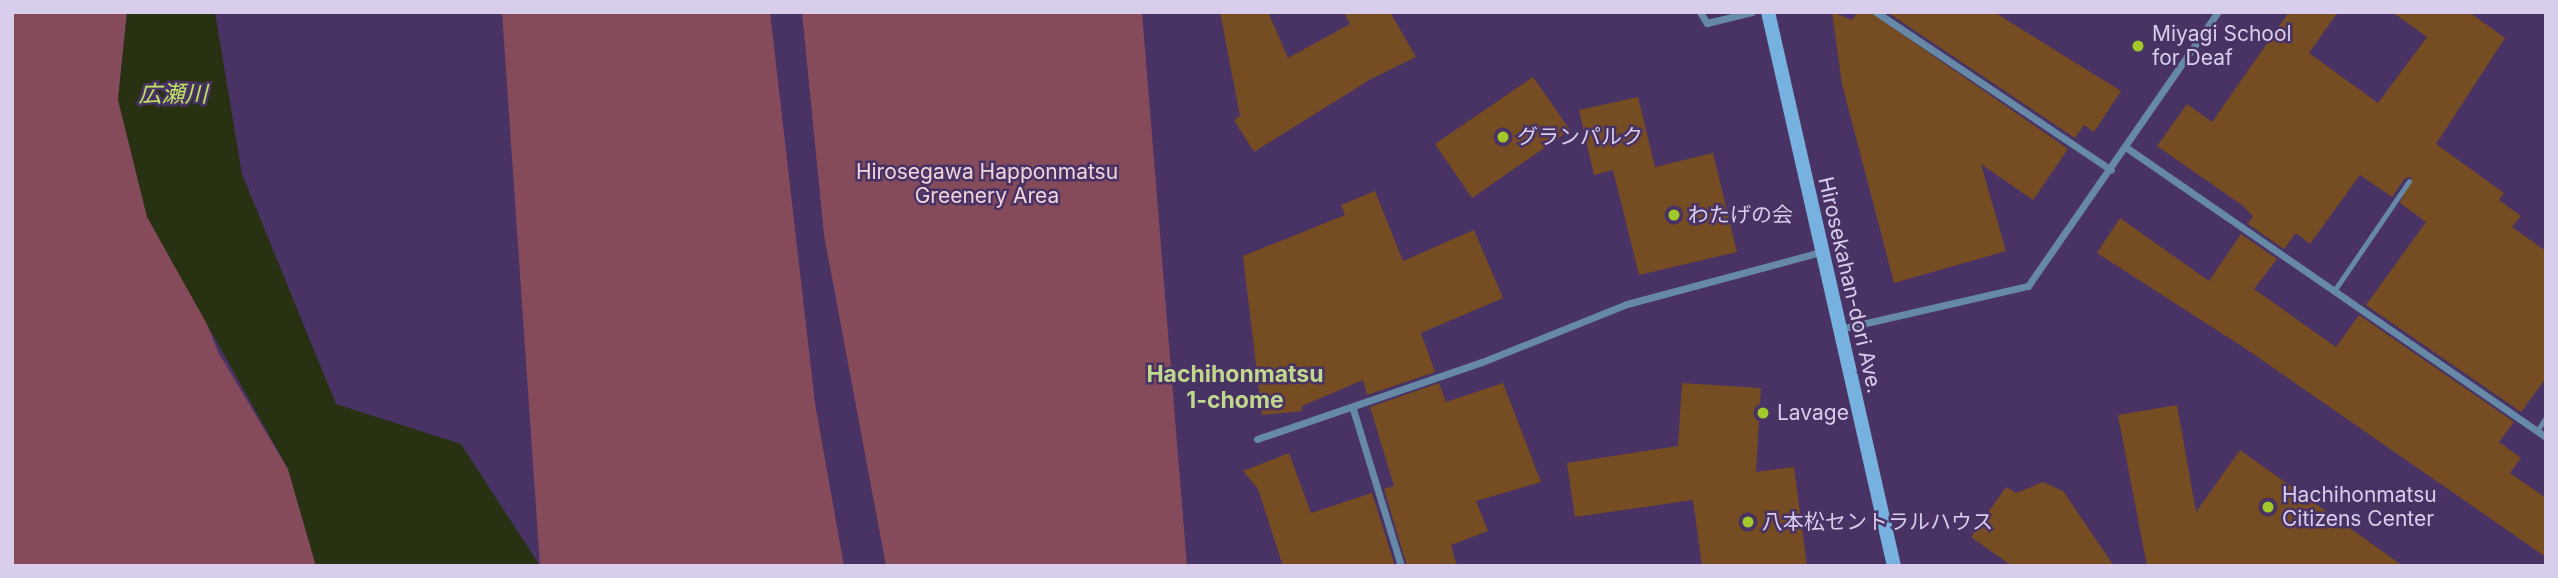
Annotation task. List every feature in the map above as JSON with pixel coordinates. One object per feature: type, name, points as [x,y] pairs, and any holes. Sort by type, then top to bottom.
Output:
[{"type":"street","points":[[1700,12],[1707,23],[1752,12]]},
{"type":"street","name":"Hirosekahan-dori Ave.","points":[[1768,12],[1894,566]]},
{"type":"street","points":[[1876,12],[2111,170]]},
{"type":"street","points":[[1839,329],[2028,286],[2127,148],[2218,12]]},
{"type":"street","points":[[2127,148],[2546,437]]},
{"type":"street","points":[[1257,439],[1353,409],[1627,304],[1821,252]]},
{"type":"street","points":[[1353,409],[1401,566]]},
{"type":"lane","points":[[2334,291],[2409,181]]},
{"type":"lane","points":[[2536,431],[2546,417]]},
{"type":"green space","points":[[12,12],[127,12],[118,100],[218,352],[288,469],[316,566],[12,566]]},
{"type":"green space","points":[[502,12],[770,12],[815,403],[844,566],[540,566]]},
{"type":"green space","name":"Hirosegawa Happonmatsu Greenery Area","points":[[802,12],[1142,12],[1187,566],[886,566],[824,235]]},
{"type":"water","name":"広瀬川","points":[[127,12],[215,12],[242,174],[336,404],[461,444],[540,566],[316,566],[288,469],[147,217],[118,100]]},
{"type":"building","points":[[1220,12],[1268,12],[1288,58],[1350,24],[1344,12],[1390,12],[1416,57],[1371,79],[1254,152],[1234,120],[1240,116]]},
{"type":"building","points":[[1832,12],[1852,20],[1858,12],[1870,12],[2068,149],[2033,200],[1981,164],[2006,251],[1894,283],[1842,84]]},
{"type":"building","points":[[1887,12],[1994,12],[2121,91],[2094,132],[2084,125],[2075,138]]},
{"type":"building","points":[[2289,12],[2338,12],[2309,53],[2378,103],[2427,37],[2392,12],[2469,12],[2505,38],[2436,144],[2504,193],[2499,200],[2521,216],[2512,227],[2546,251],[2546,378],[2521,412],[2366,305],[2426,222],[2400,203],[2412,177],[2405,178],[2392,197],[2360,175],[2310,244],[2296,233],[2284,249],[2248,224],[2253,216],[2242,205],[2157,146],[2187,104],[2212,122]]},
{"type":"building","name":"グランパルク","points":[[1533,77],[1570,130],[1472,198],[1435,144]]},
{"type":"building","points":[[1638,97],[1655,167],[1713,153],[1737,252],[1639,275],[1613,170],[1594,175],[1579,110]]},
{"type":"building","points":[[1375,191],[1403,261],[1474,230],[1503,298],[1421,333],[1435,372],[1367,395],[1363,380],[1302,406],[1302,411],[1262,415],[1243,256],[1345,215],[1341,205]]},
{"type":"building","points":[[2120,218],[2209,281],[2241,234],[2277,259],[2254,289],[2336,347],[2359,315],[2514,422],[2499,442],[2521,458],[2510,473],[2546,498],[2546,557],[2246,349],[2097,253]]},
{"type":"building","points":[[1439,383],[1446,402],[1503,383],[1541,482],[1476,501],[1488,531],[1451,545],[1457,566],[1407,566],[1384,489],[1394,486],[1370,407]]},
{"type":"building","points":[[1682,383],[1761,388],[1756,472],[1794,467],[1807,566],[1702,566],[1693,500],[1575,517],[1567,463],[1678,446]]},
{"type":"building","points":[[2177,405],[2196,512],[2240,450],[2403,566],[2147,566],[2118,415]]},
{"type":"building","points":[[1289,453],[1311,513],[1372,493],[1395,566],[1283,566],[1258,489],[1243,471]]},
{"type":"building","points":[[2043,482],[2063,491],[2114,566],[2012,566],[1971,537],[2006,487],[2016,493]]},
{"type":"place","name":"Miyagi School for Deaf","points":[[2138,46]]},
{"type":"place","name":"グランパルク","points":[[1503,137]]},
{"type":"place","name":"わたげの会","points":[[1674,215]]},
{"type":"place","name":"Lavage","points":[[1763,413]]},
{"type":"place","name":"Hachihonmatsu Citizens Center","points":[[2268,507]]},
{"type":"place","name":"八本松セントラルハウス","points":[[1748,522]]},
{"type":"district","name":"Hachihonmatsu 1-chome","points":[[1235,387]]}]
